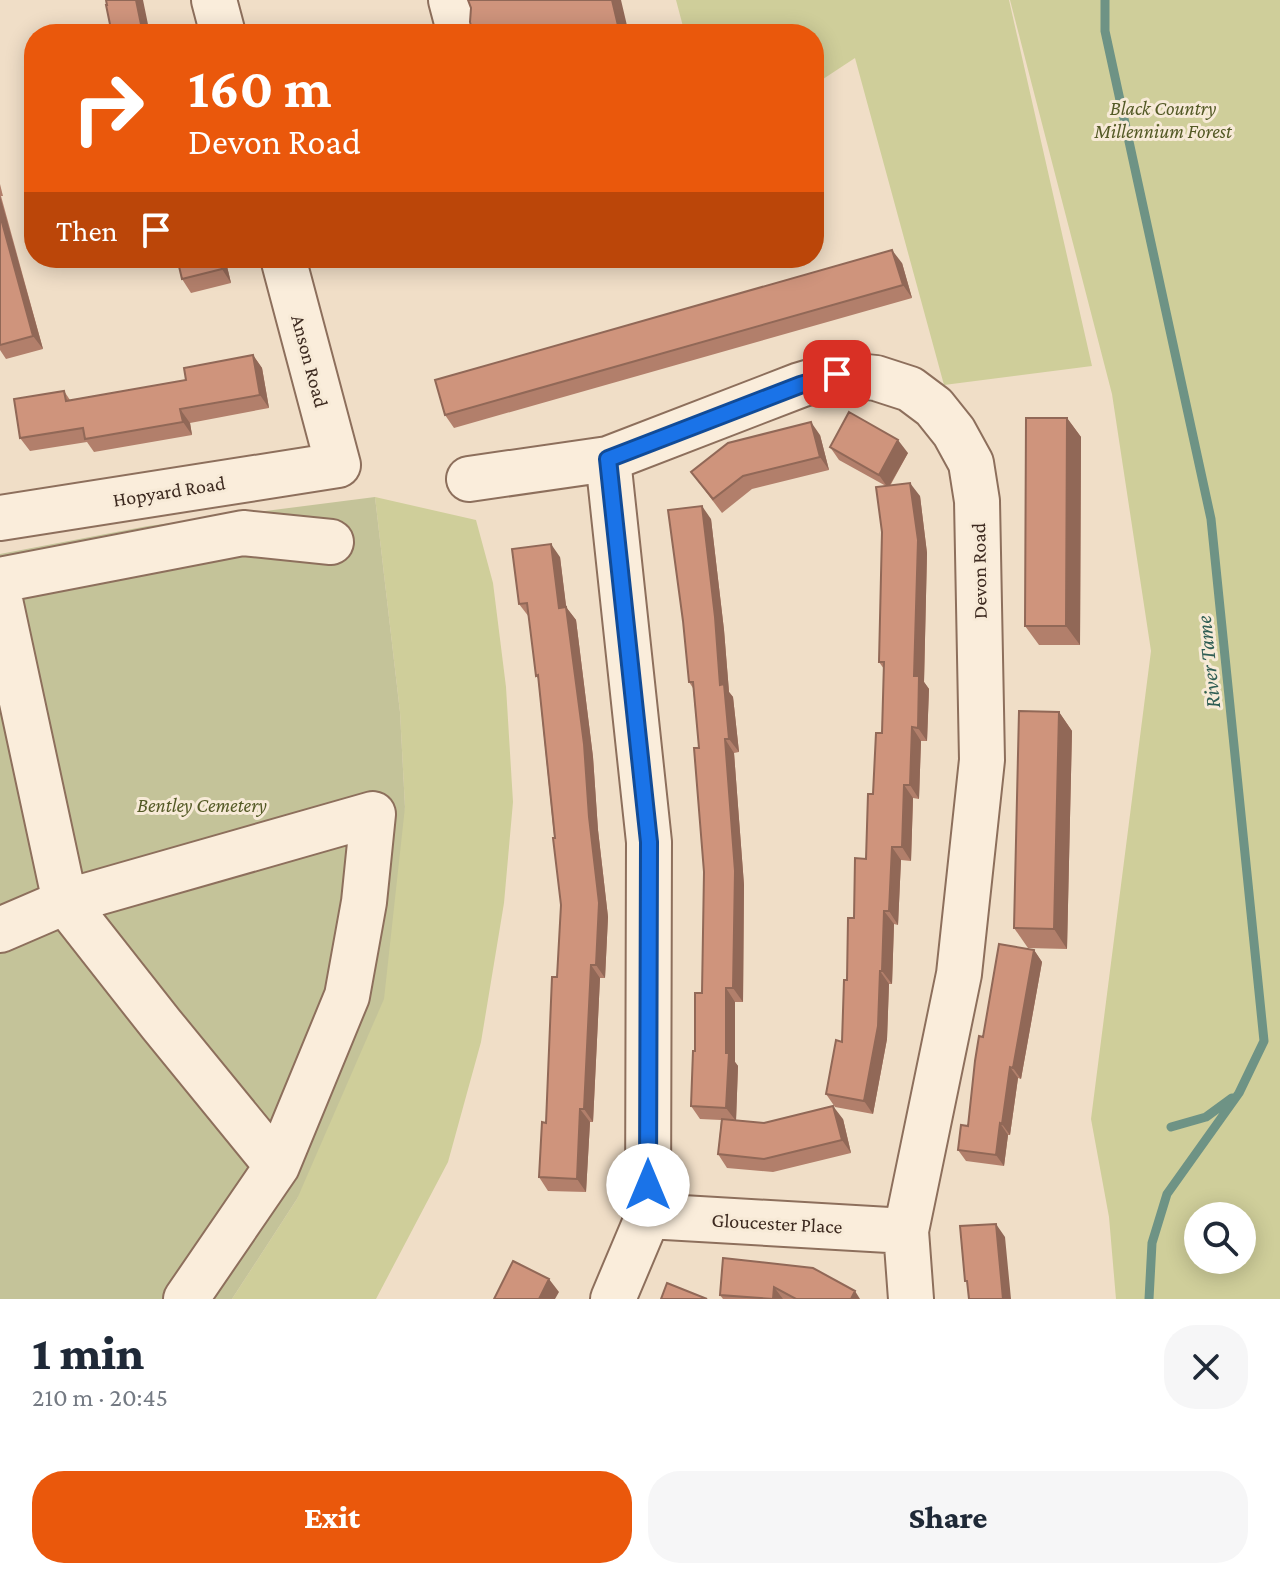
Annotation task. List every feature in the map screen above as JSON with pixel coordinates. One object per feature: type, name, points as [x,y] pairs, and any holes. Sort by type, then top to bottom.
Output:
[{"type":"street","points":[[214,0],[220,24]]},
{"type":"street","points":[[451,0],[457,24]]},
{"type":"street","name":"Anson Road","points":[[286,268],[338,465]]},
{"type":"street","name":"Devon Road","points":[[469,479],[608,459],[800,385],[837,374],[876,378],[910,389],[934,407],[954,432],[971,463],[977,501],[982,760],[959,974],[906,1231],[911,1299]]},
{"type":"street","points":[[608,459],[649,842],[648,1216],[613,1299]]},
{"type":"street","name":"Hopyard Road","points":[[0,518],[338,465]]},
{"type":"street","points":[[0,580],[243,533],[331,542]]},
{"type":"street","points":[[0,600],[65,902],[277,1166]]},
{"type":"street","points":[[0,930],[65,902],[373,814],[364,902],[347,996],[277,1166],[186,1299]]},
{"type":"street","name":"Gloucester Place","points":[[648,1216],[906,1231]]},
{"type":"green space","points":[[676,0],[1009,0],[1092,366],[944,385],[855,58],[824,78],[824,24],[682,24]]},
{"type":"green space","name":"Black Country Millennium Forest","points":[[1010,0],[1280,0],[1280,1299],[1116,1299],[1109,1217],[1091,1119],[1151,651],[1112,394]]},
{"type":"green space","points":[[375,497],[476,520],[493,583],[506,687],[513,802],[504,903],[481,1042],[448,1162],[376,1299],[232,1299],[297,1199],[405,807],[400,712]]},
{"type":"green space","name":"Bentley Cemetery","points":[[375,497],[400,712],[405,807],[384,999],[297,1199],[232,1299],[0,1299],[0,554],[148,526]]},
{"type":"building","points":[[106,0],[136,0],[141,24],[110,24]]},
{"type":"building","points":[[468,0],[612,0],[618,24],[470,24]]},
{"type":"building","points":[[0,215],[33,336],[0,345]]},
{"type":"building","points":[[892,250],[903,285],[445,415],[435,380]]},
{"type":"building","points":[[179,268],[222,269],[182,279]]},
{"type":"building","points":[[253,355],[260,395],[180,409],[183,422],[85,439],[83,428],[20,438],[14,399],[64,391],[66,401],[186,380],[184,368]]},
{"type":"building","points":[[849,412],[898,440],[879,475],[830,447]]},
{"type":"building","points":[[1026,418],[1067,418],[1066,626],[1025,626]]},
{"type":"building","points":[[811,422],[820,457],[743,476],[713,499],[691,472],[728,443]]},
{"type":"building","points":[[910,483],[918,540],[914,676],[919,676],[918,728],[912,727],[910,785],[904,785],[902,847],[892,847],[889,911],[884,911],[878,1026],[864,1101],[826,1094],[836,1040],[842,1042],[848,918],[854,918],[855,858],[866,859],[868,794],[873,794],[876,733],[882,733],[884,662],[879,662],[882,532],[876,487]]},
{"type":"building","points":[[702,506],[720,685],[724,684],[729,739],[725,739],[735,871],[733,988],[726,988],[726,1053],[729,1053],[726,1108],[691,1106],[695,993],[702,993],[704,872],[694,748],[699,748],[693,682],[689,682],[668,510]]},
{"type":"building","points":[[551,544],[559,608],[566,607],[584,744],[599,903],[596,965],[591,965],[584,1109],[580,1109],[577,1179],[539,1177],[542,1122],[546,1123],[552,977],[557,977],[561,905],[538,675],[527,603],[519,604],[512,549]]},
{"type":"building","points":[[1019,711],[1059,712],[1054,929],[1014,928]]},
{"type":"building","points":[[999,944],[1034,950],[996,1155],[958,1150],[961,1125],[968,1126],[979,1036],[983,1037]]},
{"type":"building","points":[[833,1106],[842,1140],[764,1159],[718,1154],[722,1119],[764,1123]]},
{"type":"building","points":[[996,1224],[1003,1299],[969,1299],[960,1226]]},
{"type":"building","points":[[723,1258],[813,1268],[855,1291],[851,1299],[796,1299],[774,1287],[773,1299],[720,1295]]},
{"type":"building","points":[[513,1261],[549,1279],[539,1299],[494,1299]]},
{"type":"building","points":[[667,1283],[707,1299],[661,1299]]},
{"type":"waterway","name":"River Tame","points":[[1105,0],[1105,31],[1211,519],[1264,1041],[1239,1093],[1167,1194],[1152,1243],[1149,1299]]},
{"type":"waterway","points":[[1171,1127],[1206,1117],[1232,1098]]},
{"type":"route","points":[[648,1185],[649,842],[608,459],[800,385],[837,374]]}]
